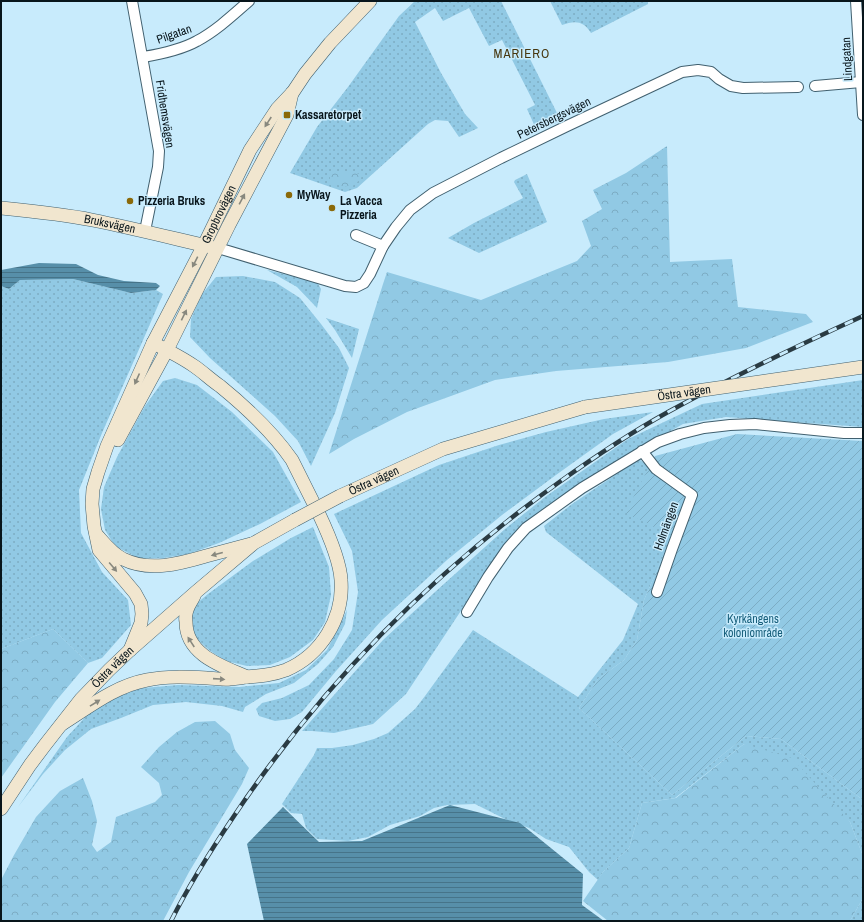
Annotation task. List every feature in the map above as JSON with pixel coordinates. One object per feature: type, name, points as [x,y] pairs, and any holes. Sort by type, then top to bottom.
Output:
[{"type":"street","name":"Fridhemsvägen","points":[[132,1],[159,155],[158,168],[145,231]]},
{"type":"street","name":"Pilgatan","points":[[143,57],[185,47],[196,42],[206,36],[236,5],[249,1]]},
{"type":"street","name":"Gropbrovägen","points":[[98,472],[107,446],[153,343],[204,245],[250,150],[277,109],[293,92],[330,42],[370,1]]},
{"type":"street","name":"Lindgatan","points":[[856,1],[861,51],[863,115]]},
{"type":"street","name":"Petersbergsvägen","points":[[218,248],[344,286],[356,286],[364,283],[370,274],[383,246],[410,210],[434,193],[501,158],[682,72],[698,70],[711,72],[731,86],[742,88],[798,87]]},
{"type":"street","points":[[815,86],[861,82]]},
{"type":"street","name":"Gropbrovägen","points":[[98,472],[112,451],[167,350],[229,225],[287,115],[293,92]]},
{"type":"street","name":"Bruksvägen","points":[[1,208],[48,213],[91,220],[218,248]]},
{"type":"street","points":[[356,235],[383,246]]},
{"type":"street","points":[[62,724],[114,691],[129,684],[145,680],[173,676],[230,679],[272,674],[285,670],[313,653],[323,642],[338,612],[341,594],[341,578],[338,563],[324,525],[292,461],[270,431],[231,395],[193,366],[153,343]]},
{"type":"street","name":"Östra vägen","points":[[1,809],[30,765],[81,699],[130,650],[254,543],[340,496],[443,448],[585,406],[863,367]]},
{"type":"street","points":[[467,612],[508,548],[526,528],[582,488],[658,442],[680,434],[704,428],[730,425],[755,424],[844,433],[863,433]]},
{"type":"street","name":"Holmängen","points":[[642,451],[656,469],[692,495],[659,588]]},
{"type":"street","points":[[98,472],[93,489],[92,504],[95,534],[99,550],[135,593],[141,604],[141,623],[130,650]]},
{"type":"street","points":[[95,534],[122,559],[144,566],[167,566],[254,543]]},
{"type":"street","points":[[196,592],[188,607],[185,617],[188,636],[195,648],[204,656],[220,665],[247,677]]},
{"type":"green space","points":[[415,1],[501,1],[561,121],[537,131],[527,109],[535,105],[502,40],[489,46],[469,8],[443,21],[435,8],[415,22],[441,73],[465,114],[478,128],[459,137],[448,121],[435,120],[428,124],[357,188],[345,192],[290,173],[317,127],[399,16]]},
{"type":"green space","points":[[550,1],[648,1],[648,4],[591,33],[585,26],[579,23],[571,22],[562,25]]},
{"type":"green space","points":[[667,146],[670,262],[732,259],[738,307],[806,314],[813,322],[746,348],[668,362],[556,371],[495,380],[407,412],[354,439],[329,454],[387,272],[481,300],[577,261],[591,246],[582,221],[602,209],[593,190],[626,173]]},
{"type":"green space","points":[[330,171],[349,171],[363,175],[352,186],[345,187],[330,183]]},
{"type":"green space","points":[[527,174],[547,222],[479,253],[448,238],[523,198],[514,182]]},
{"type":"green space","points":[[267,270],[317,282],[321,289],[317,308],[297,287]]},
{"type":"green space","points":[[243,276],[275,282],[300,298],[339,348],[349,368],[335,413],[311,466],[298,441],[275,416],[210,358],[190,337],[191,319],[202,294],[216,277]]},
{"type":"green space","points":[[73,279],[131,293],[156,290],[163,294],[102,433],[79,490],[81,533],[102,572],[128,600],[131,625],[102,658],[88,663],[53,629],[1,649],[1,286],[9,289],[20,280]]},
{"type":"green space","points":[[326,318],[359,329],[352,358],[335,330]]},
{"type":"green space","points":[[175,378],[197,385],[232,412],[273,452],[301,502],[260,524],[219,543],[188,554],[163,558],[138,558],[115,546],[105,530],[101,509],[104,487],[117,457],[145,406],[163,381]]},
{"type":"green space","points":[[863,380],[863,427],[726,417],[683,424],[612,464],[526,521],[507,541],[406,694],[373,724],[334,733],[302,731],[383,640],[505,529],[545,497],[628,439],[702,404]]},
{"type":"green space","points":[[653,412],[613,434],[502,515],[447,560],[382,620],[336,671],[302,712],[290,719],[275,721],[259,716],[256,709],[262,703],[282,698],[309,685],[334,659],[352,630],[358,592],[352,551],[334,514],[439,465],[499,445],[546,432],[604,419]]},
{"type":"green space","name":"Kyrkängens koloniområde","points":[[737,434],[863,441],[863,800],[781,739],[746,736],[672,795],[579,708],[598,679],[624,660],[637,640],[644,600],[672,535],[625,513],[655,456]]},
{"type":"green space","points":[[639,459],[649,467],[672,535],[644,600],[637,640],[624,660],[598,679],[579,708],[672,795],[746,736],[781,739],[863,800],[863,856],[850,822],[744,744],[675,798],[642,803],[629,848],[603,872],[598,880],[589,872],[569,847],[546,839],[529,828],[507,820],[475,804],[447,805],[434,808],[420,816],[390,825],[368,837],[348,841],[317,839],[306,828],[302,814],[291,813],[282,804],[317,748],[332,748],[353,745],[388,733],[415,709],[473,630],[578,697],[623,640],[638,604],[546,532],[544,526],[572,504]]},
{"type":"green space","points":[[313,527],[329,567],[331,595],[325,622],[313,640],[290,657],[270,665],[247,666],[226,661],[209,650],[193,635],[190,620],[196,604],[253,561],[291,538]]},
{"type":"green space","points":[[347,610],[345,624],[333,647],[318,664],[294,683],[266,694],[245,707],[243,712],[222,706],[186,702],[153,705],[91,729],[65,750],[43,774],[18,807],[67,737],[90,712],[131,689],[178,685],[239,687],[279,683],[306,670],[327,650]]},
{"type":"green space","points":[[53,629],[88,663],[55,702],[1,778],[1,649]]},
{"type":"green space","points":[[215,721],[230,734],[235,750],[249,768],[242,784],[189,872],[163,921],[1,921],[1,880],[36,817],[60,791],[83,778],[92,801],[97,821],[92,845],[97,852],[111,842],[116,817],[155,802],[162,795],[159,783],[141,767],[159,747],[177,732],[195,722]]},
{"type":"green space","points":[[744,744],[792,758],[850,822],[863,856],[863,898],[850,921],[608,921],[583,901],[603,872],[629,848],[642,803],[676,798]]},
{"type":"green space","points":[[863,898],[863,921],[850,921]]},
{"type":"shaded area","points":[[39,263],[76,264],[98,275],[124,281],[156,283],[160,286],[156,290],[131,293],[73,279],[20,280],[9,289],[1,286],[1,270]]},
{"type":"shaded area","points":[[450,805],[520,823],[583,874],[582,905],[604,921],[264,921],[247,844],[283,807],[319,842],[362,841]]},
{"type":"railway","points":[[171,921],[193,881],[225,829],[303,722],[381,635],[466,555],[511,518],[558,483],[640,428],[740,374],[863,316]]},
{"type":"place","name":"Kassaretorpet","points":[[287,115]]},
{"type":"place","name":"MyWay","points":[[289,195]]},
{"type":"place","name":"Pizzeria Bruks","points":[[130,201]]},
{"type":"place","name":"La Vacca Pizzeria","points":[[332,208]]},
{"type":"district","name":"MARIERO","points":[[522,53]]}]
